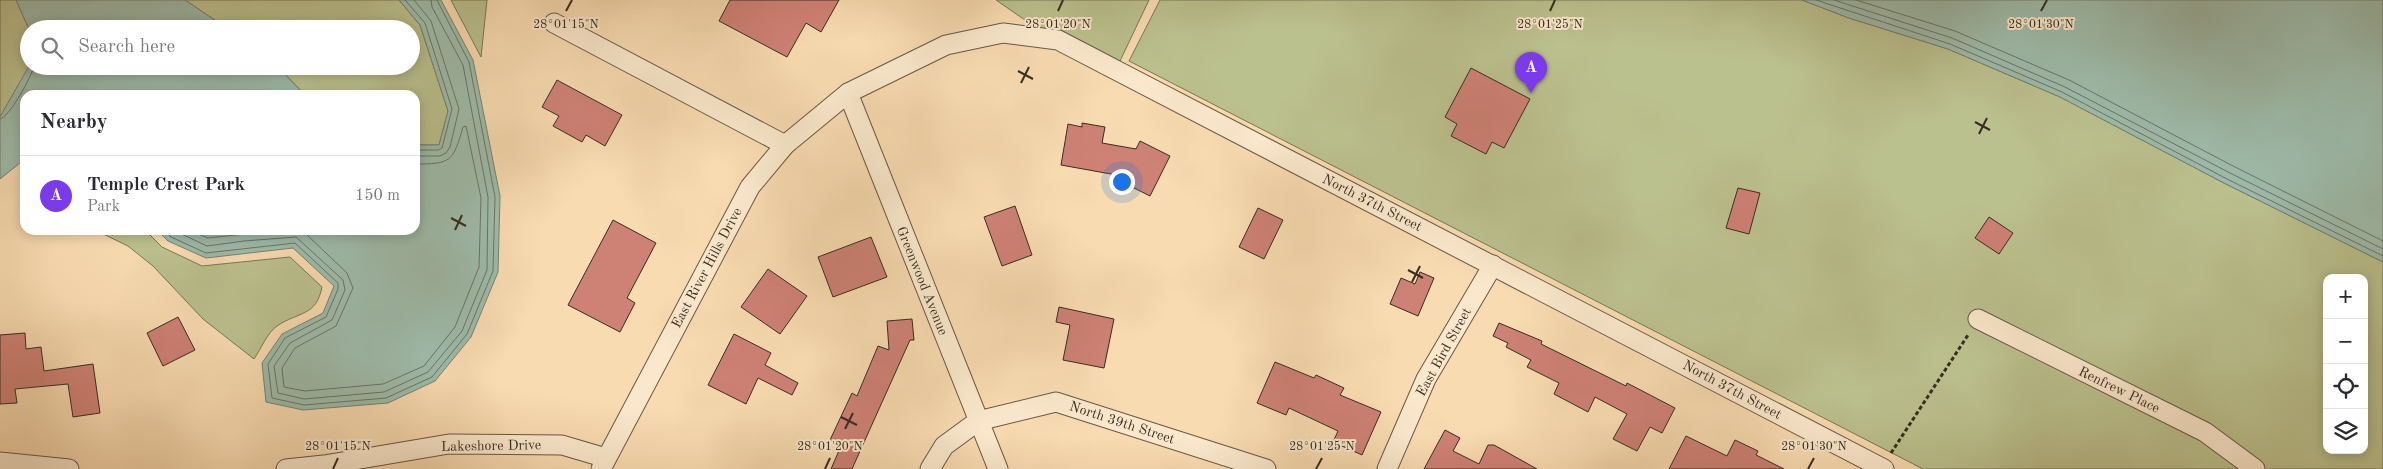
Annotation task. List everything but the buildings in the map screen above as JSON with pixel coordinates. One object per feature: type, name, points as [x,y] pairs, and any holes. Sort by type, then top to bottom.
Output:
[{"type":"street","points":[[554,23],[785,144]]},
{"type":"street","name":"North 37th Street","points":[[848,93],[946,45],[1003,33],[1058,40],[1882,468]]},
{"type":"street","name":"East River Hills Drive","points":[[603,463],[750,187],[785,144],[848,93]]},
{"type":"street","name":"Greenwood Avenue","points":[[848,93],[998,469]]},
{"type":"street","name":"East Bird Street","points":[[1387,469],[1426,379],[1493,265]]},
{"type":"street","name":"Renfrew Place","points":[[1978,319],[2205,432],[2255,469]]},
{"type":"street","name":"North 39th Street","points":[[978,421],[1056,402],[1266,469]]},
{"type":"street","points":[[930,469],[944,446],[978,421]]},
{"type":"street","name":"Lakeshore Drive","points":[[286,469],[324,465],[449,444],[562,445],[603,463]]},
{"type":"street","points":[[0,462],[69,469]]},
{"type":"path","points":[[1882,468],[1978,319]]},
{"type":"green space","points":[[0,0],[16,0],[25,20],[20,20],[20,75],[24,75],[0,117]]},
{"type":"green space","points":[[185,0],[399,0],[416,20],[215,20]]},
{"type":"green space","points":[[451,0],[487,0],[481,57]]},
{"type":"green space","points":[[996,0],[1149,0],[1120,61],[1063,31],[1035,27]]},
{"type":"green space","points":[[1160,0],[1802,0],[1849,18],[1948,49],[2060,97],[2224,183],[2383,262],[2383,469],[1923,469],[1129,61]]},
{"type":"green space","points":[[420,25],[448,111],[439,145],[420,145],[420,90],[300,90],[286,75],[420,75]]},
{"type":"green space","points":[[105,235],[150,235],[162,247],[202,266],[290,257],[322,287],[316,304],[306,312],[285,321],[273,329],[254,359],[203,319],[153,266],[128,246]]},
{"type":"water","points":[[16,0],[185,0],[215,20],[25,20]]},
{"type":"water","points":[[399,0],[441,0],[473,60],[500,196],[498,272],[471,337],[435,381],[388,403],[303,410],[266,402],[262,363],[282,334],[323,313],[334,286],[293,248],[206,258],[168,241],[162,235],[420,235],[420,145],[439,145],[448,111],[420,20],[416,20]]},
{"type":"water","points":[[1802,0],[2383,0],[2383,262],[2224,183],[2060,97],[1948,49],[1849,18]]},
{"type":"water","points":[[24,75],[286,75],[300,90],[20,90],[20,163],[0,179],[0,117]]},
{"type":"place","name":"Temple Crest Park","points":[[1531,93]]}]
